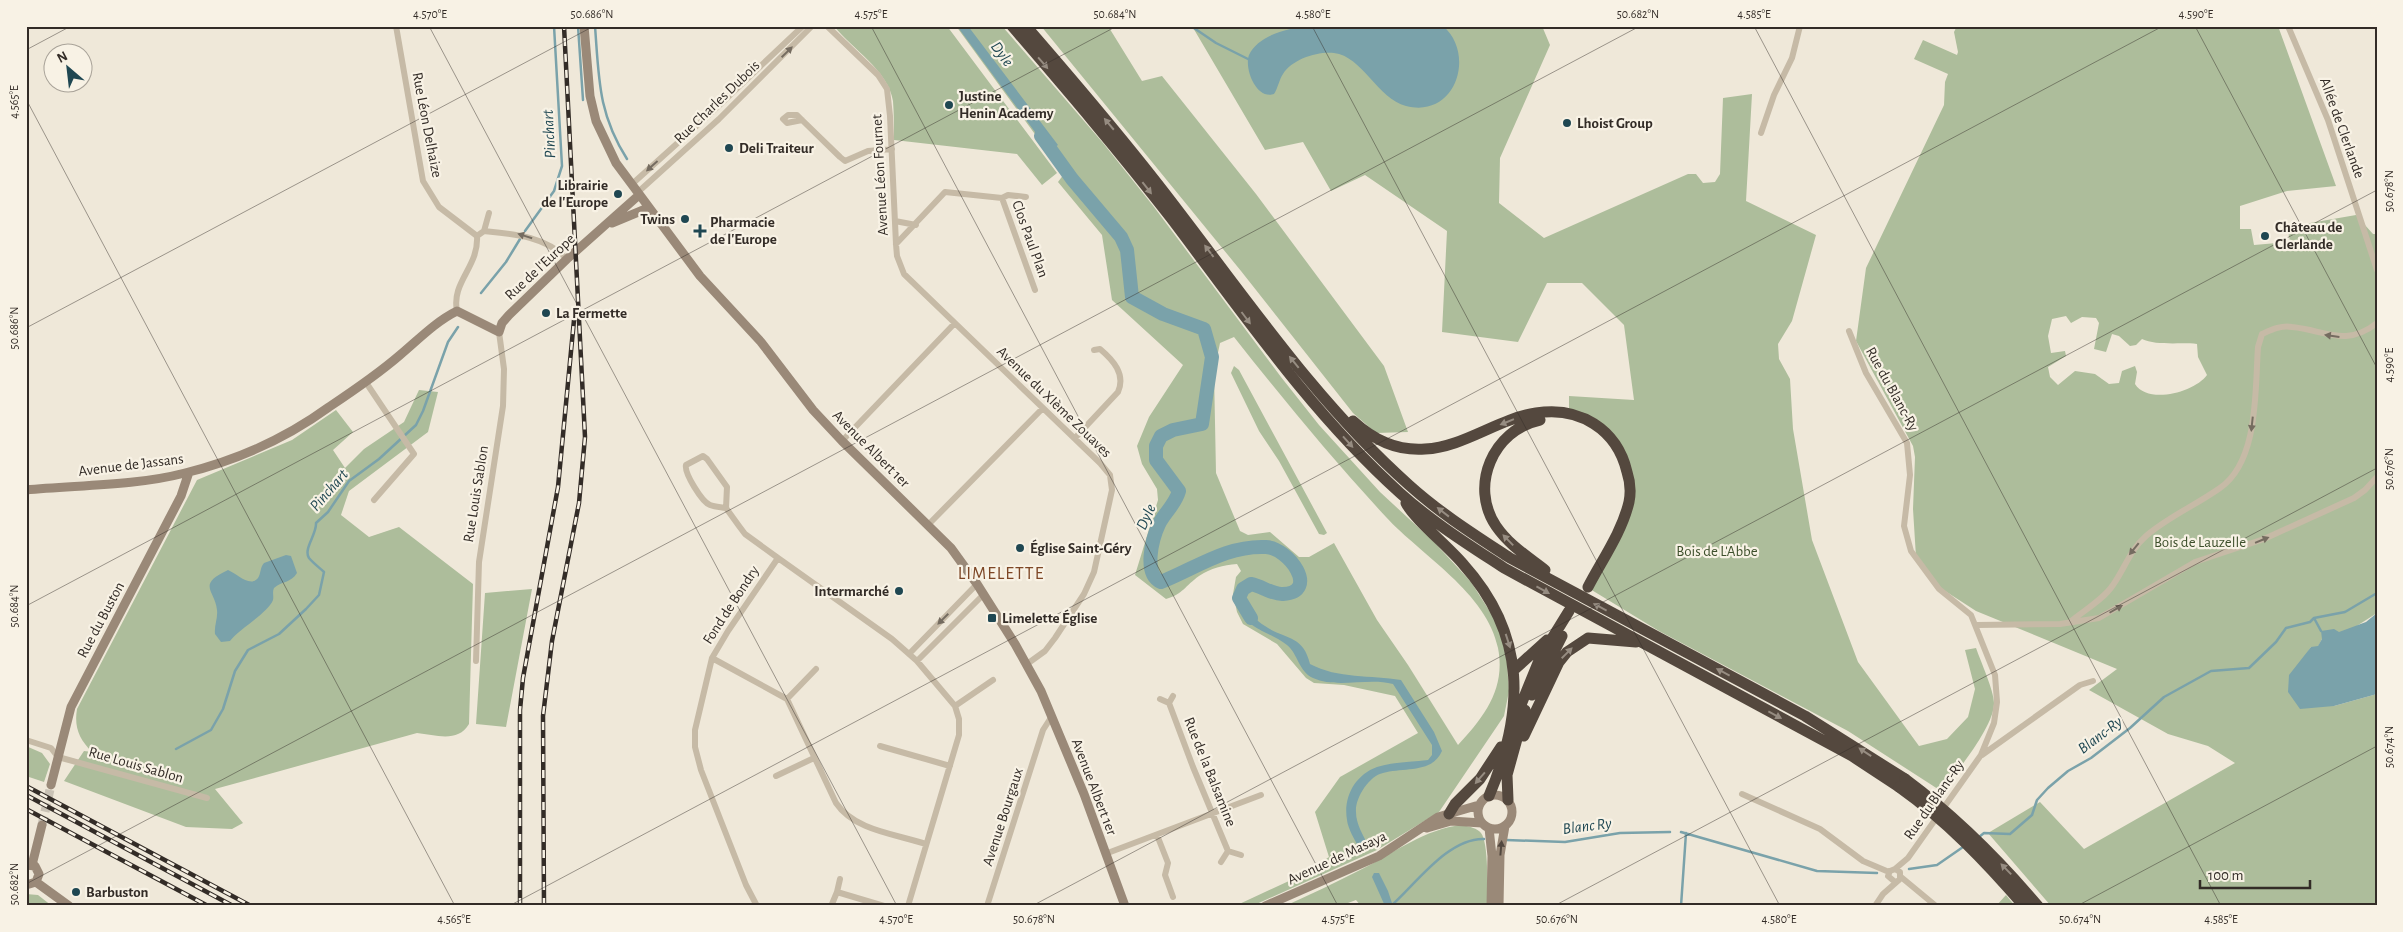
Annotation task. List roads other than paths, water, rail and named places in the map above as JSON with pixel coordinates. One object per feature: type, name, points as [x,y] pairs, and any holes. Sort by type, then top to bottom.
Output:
[{"type":"highway","points":[[1012,26],[1125,160],[1315,405],[1358,453],[1402,494],[1459,538],[1504,568],[1902,783],[1952,828],[2024,906]]},
{"type":"highway","points":[[1026,26],[1133,152],[1325,400],[1366,445],[1410,486],[1467,530],[1558,584],[1805,716],[1957,820],[2013,876],[2038,906]]},
{"type":"highway","points":[[1325,400],[1379,441],[1409,449],[1443,446],[1535,413],[1567,413],[1583,417],[1596,424],[1618,447],[1630,482],[1630,500],[1624,518],[1586,586],[1614,527],[1623,494],[1622,479],[1617,460],[1601,438],[1574,421],[1546,419],[1529,422],[1514,431],[1500,444],[1491,458],[1485,474],[1484,491],[1488,510],[1495,525],[1506,539],[1544,569],[1558,584]]},
{"type":"highway","points":[[1402,494],[1408,508],[1446,544],[1481,586],[1501,622],[1509,642],[1515,669],[1514,706],[1507,739],[1480,779],[1455,804],[1449,814]]},
{"type":"highway","points":[[1489,796],[1507,739],[1540,658],[1571,612],[1523,714],[1507,775],[1508,800]]},
{"type":"highway","points":[[1515,669],[1557,631]]},
{"type":"highway","points":[[1511,756],[1519,748],[1534,711],[1558,662],[1567,652],[1588,638],[1611,639],[1628,643],[1639,642]]},
{"type":"main road","name":"Avenue Albert 1er","points":[[584,26],[590,96],[596,121],[616,163],[700,276],[761,342],[808,404],[842,441],[951,548],[977,584],[1027,664],[1052,716],[1084,794],[1125,906]]},
{"type":"main road","name":"Rue de l'Europe","points":[[500,332],[504,320],[638,194]]},
{"type":"main road","name":"Rue de l'Europe","points":[[605,226],[648,208]]},
{"type":"main road","points":[[457,311],[500,332]]},
{"type":"main road","name":"Avenue de Jassans","points":[[26,490],[143,480],[189,472],[226,462],[272,442],[318,416],[399,356],[440,321],[457,311]]},
{"type":"main road","name":"Rue du Buston","points":[[51,785],[71,707],[181,496],[189,472]]},
{"type":"main road","points":[[1491,906],[1492,856],[1485,826],[1478,814],[1479,805],[1489,796],[1502,796],[1508,800],[1512,811],[1511,818],[1505,826],[1500,855],[1499,906]]},
{"type":"main road","name":"Avenue de Masaya","points":[[1265,906],[1379,856],[1438,817],[1479,805]]},
{"type":"main road","name":"Avenue de Masaya","points":[[1420,830],[1451,821],[1485,826]]},
{"type":"main road","points":[[26,885],[36,882],[40,874],[29,865],[42,825]]},
{"type":"main road","points":[[1485,826],[1494,830],[1505,826]]},
{"type":"main road","points":[[36,882],[69,906]]},
{"type":"street","name":"Rue Léon Delhaize","points":[[396,26],[423,181],[439,207],[477,236]]},
{"type":"street","name":"Rue Charles Dubois","points":[[631,185],[803,26]]},
{"type":"street","name":"Rue Charles Dubois","points":[[638,194],[719,119],[812,26]]},
{"type":"street","name":"Avenue Léon Fournet","points":[[827,26],[884,82],[888,95],[896,244],[900,267],[904,274],[954,324]]},
{"type":"street","points":[[1761,133],[1774,95],[1792,58],[1800,26]]},
{"type":"street","name":"Allée de Clerlande","points":[[2288,26],[2328,120],[2377,270]]},
{"type":"street","points":[[712,112],[719,119]]},
{"type":"street","points":[[802,120],[845,162],[868,151],[892,149]]},
{"type":"street","points":[[669,150],[676,158]]},
{"type":"street","name":"Clos Paul Plan","points":[[916,225],[946,192],[1002,198],[1008,195],[1026,197]]},
{"type":"street","name":"Clos Paul Plan","points":[[1002,198],[1035,290]]},
{"type":"street","points":[[457,311],[454,297],[474,259],[477,248],[477,236],[484,231],[489,213]]},
{"type":"street","points":[[895,221],[916,225]]},
{"type":"street","points":[[896,244],[916,225]]},
{"type":"street","points":[[484,231],[527,236],[554,247],[567,259]]},
{"type":"street","points":[[2070,622],[2112,587],[2131,552],[2147,535],[2222,487],[2234,474],[2242,460],[2251,430],[2258,347],[2262,334],[2277,328],[2292,326],[2330,336],[2349,336],[2377,323]]},
{"type":"street","points":[[842,441],[954,324]]},
{"type":"street","name":"Avenue du XIème Zouaves","points":[[954,324],[1075,438],[1110,475],[1112,485],[1108,511],[1094,572],[1084,594],[1045,651],[1027,664]]},
{"type":"street","name":"Rue du Blanc-Ry","points":[[1849,331],[1866,373],[1907,443],[1910,475],[1904,526],[1912,551],[1940,589],[1971,615],[1977,625],[1995,675],[1997,692],[1992,730],[1981,755],[1895,874],[1875,906]]},
{"type":"street","name":"Rue Louis Sablon","points":[[476,661],[478,562],[504,406],[504,368],[500,332]]},
{"type":"street","points":[[1075,438],[1118,392],[1121,386],[1121,379],[1114,361],[1100,349],[1094,350]]},
{"type":"street","points":[[365,381],[414,454],[374,500]]},
{"type":"street","points":[[928,525],[1043,408]]},
{"type":"street","points":[[726,508],[709,505],[704,500],[686,473],[686,465],[698,457],[703,456],[707,459],[727,487],[726,508],[744,534],[778,558]]},
{"type":"street","points":[[1977,625],[2041,625],[2080,622],[2102,616],[2195,562],[2264,539],[2348,500],[2365,490],[2377,476]]},
{"type":"street","name":"Fond de Bondry","points":[[757,906],[746,885],[701,770],[695,747],[697,721],[712,658],[728,631],[778,558],[909,654],[955,706]]},
{"type":"street","points":[[909,654],[977,584]]},
{"type":"street","points":[[917,661],[983,595]]},
{"type":"street","points":[[712,658],[788,699],[836,803],[849,818],[862,824],[926,844]]},
{"type":"street","points":[[788,699],[816,669]]},
{"type":"street","points":[[908,906],[959,735],[959,719],[955,706],[992,680]]},
{"type":"street","name":"Rue du Blanc-Ry","points":[[1981,755],[2080,685],[2093,681]]},
{"type":"street","name":"Rue de la Balsamine","points":[[1169,703],[1173,696]]},
{"type":"street","name":"Rue de la Balsamine","points":[[1160,700],[1169,703]]},
{"type":"street","name":"Rue de la Balsamine","points":[[1169,703],[1211,813],[1215,817],[1228,851]]},
{"type":"street","name":"Avenue Bourgaux","points":[[988,906],[1046,724],[1052,716]]},
{"type":"street","points":[[1042,736],[1057,728]]},
{"type":"street","name":"Rue Louis Sablon","points":[[26,740],[51,748],[58,757],[207,798]]},
{"type":"street","points":[[880,746],[950,766]]},
{"type":"street","points":[[776,776],[814,758]]},
{"type":"street","points":[[1742,794],[1820,829],[1863,861],[1895,874],[1936,906]]},
{"type":"street","points":[[1105,854],[1261,795]]},
{"type":"street","points":[[1157,835],[1168,864],[1165,875],[1173,897]]},
{"type":"street","name":"Rue de la Balsamine","points":[[1228,851],[1241,855]]},
{"type":"street","name":"Rue de la Balsamine","points":[[1221,862],[1228,851]]},
{"type":"street","name":"Rue du Blanc-Ry","points":[[1883,894],[1895,882],[1895,874]]},
{"type":"street","points":[[832,904],[840,879]]},
{"type":"street","points":[[837,892],[884,906]]},
{"type":"water","points":[[957,26],[968,26],[1058,145],[1049,151]]},
{"type":"water","points":[[1308,26],[1318,29],[1334,26],[1443,26],[1453,38],[1458,52],[1459,67],[1456,81],[1448,94],[1438,103],[1423,107],[1406,106],[1396,102],[1387,95],[1362,69],[1344,56],[1334,53],[1321,53],[1299,60],[1287,69],[1274,94],[1268,95],[1262,92],[1253,82],[1248,67],[1249,55],[1253,48],[1259,42],[1275,34]]},
{"type":"water","points":[[286,555],[291,556],[297,573],[295,576],[274,588],[273,600],[260,616],[230,641],[221,642],[215,634],[217,610],[210,588],[212,580],[228,570],[247,581],[255,581],[264,563]]},
{"type":"water","points":[[1244,603],[1261,624],[1298,642],[1307,654],[1310,664],[1321,669],[1343,674],[1401,680],[1434,732],[1442,751],[1432,763],[1417,768],[1391,771],[1378,775],[1368,783],[1360,794],[1356,806],[1356,816],[1358,825],[1368,845],[1363,849],[1359,848],[1350,831],[1347,820],[1347,803],[1352,788],[1362,775],[1377,767],[1428,760],[1432,755],[1432,745],[1393,684],[1383,682],[1333,683],[1313,678],[1305,672],[1287,645],[1252,625],[1247,620],[1238,605]]},
{"type":"water","points":[[2377,613],[2377,694],[2334,706],[2300,709],[2288,692],[2289,675],[2311,647],[2318,646],[2322,639],[2321,631],[2334,629],[2339,632],[2366,622]]},
{"type":"water","points":[[1374,873],[1379,873],[1393,906],[1385,906],[1372,877]]},
{"type":"waterway","name":"Pinchart","points":[[525,231],[554,191],[562,166],[554,26]]},
{"type":"waterway","points":[[578,26],[583,100]]},
{"type":"waterway","points":[[595,26],[599,79],[605,111],[617,142],[627,159]]},
{"type":"waterway","points":[[1191,26],[1216,43],[1248,59]]},
{"type":"waterway","name":"Dyle","points":[[1041,136],[1072,179],[1121,237],[1127,250],[1132,297],[1163,314],[1204,329],[1212,357],[1202,424],[1173,430],[1161,436],[1156,446],[1156,460],[1179,491],[1156,530],[1151,556],[1152,572],[1155,578],[1161,582],[1212,558],[1238,550],[1252,547],[1275,549],[1284,554],[1297,570],[1300,579],[1299,586],[1294,591],[1283,594],[1251,584],[1243,589],[1239,598],[1251,618]]},
{"type":"waterway","name":"Pinchart","points":[[481,293],[506,262],[520,239]]},
{"type":"waterway","name":"Pinchart","points":[[176,749],[211,730],[223,709],[235,671],[248,650],[279,634],[319,595],[324,572],[309,558],[308,554],[316,523],[328,512],[349,481],[379,459],[416,425],[448,342],[458,327]]},
{"type":"waterway","name":"Blanc-Ry","points":[[1979,837],[1984,833],[2010,834],[2032,815],[2037,800],[2048,788],[2068,771],[2091,758],[2130,728],[2164,697],[2211,671],[2249,668],[2276,642],[2286,628],[2310,622],[2314,618],[2345,612],[2377,593]]},
{"type":"waterway","points":[[2314,618],[2321,631]]},
{"type":"waterway","name":"Blanc Ry","points":[[1506,840],[1565,842],[1620,833],[1670,832]]},
{"type":"waterway","name":"Blanc-Ry","points":[[1681,832],[1817,871],[1877,873]]},
{"type":"waterway","points":[[1681,906],[1686,833]]},
{"type":"waterway","name":"Blanc Ry","points":[[1391,906],[1445,854],[1458,846],[1484,839]]},
{"type":"waterway","name":"Blanc-Ry","points":[[1909,869],[1937,865],[1963,847]]},
{"type":"tunnel","points":[[42,825],[51,785]]},
{"type":"railway","points":[[544,906],[543,716],[552,641],[579,503],[585,437],[564,26]]},
{"type":"railway","points":[[520,906],[520,710],[523,678],[558,487],[574,320]]},
{"type":"railway","points":[[26,786],[251,906]]},
{"type":"railway","points":[[26,795],[233,906]]},
{"type":"railway","points":[[26,809],[208,906]]},
{"type":"place","name":"Justine Henin Academy","points":[[949,105]]},
{"type":"place","name":"Lhoist Group","points":[[1567,123]]},
{"type":"place","name":"Deli Traiteur","points":[[729,148]]},
{"type":"place","name":"Librairie de l'Europe","points":[[618,194]]},
{"type":"place","name":"Twins","points":[[685,219]]},
{"type":"place","name":"Pharmacie de l'Europe","points":[[700,231]]},
{"type":"place","name":"Château de Clerlande","points":[[2265,236]]},
{"type":"place","name":"La Fermette","points":[[546,313]]},
{"type":"place","name":"Église Saint-Géry","points":[[1020,548]]},
{"type":"place","name":"Intermarché","points":[[899,591]]},
{"type":"place","name":"Limelette Église","points":[[992,618]]},
{"type":"place","name":"Barbuston","points":[[76,892]]},
{"type":"district","name":"LIMELETTE","points":[[1001,574]]},
{"type":"park label","name":"Bois de Lauzelle","points":[[2200,542]]},
{"type":"park label","name":"Bois de L'Abbe","points":[[1717,551]]}]
